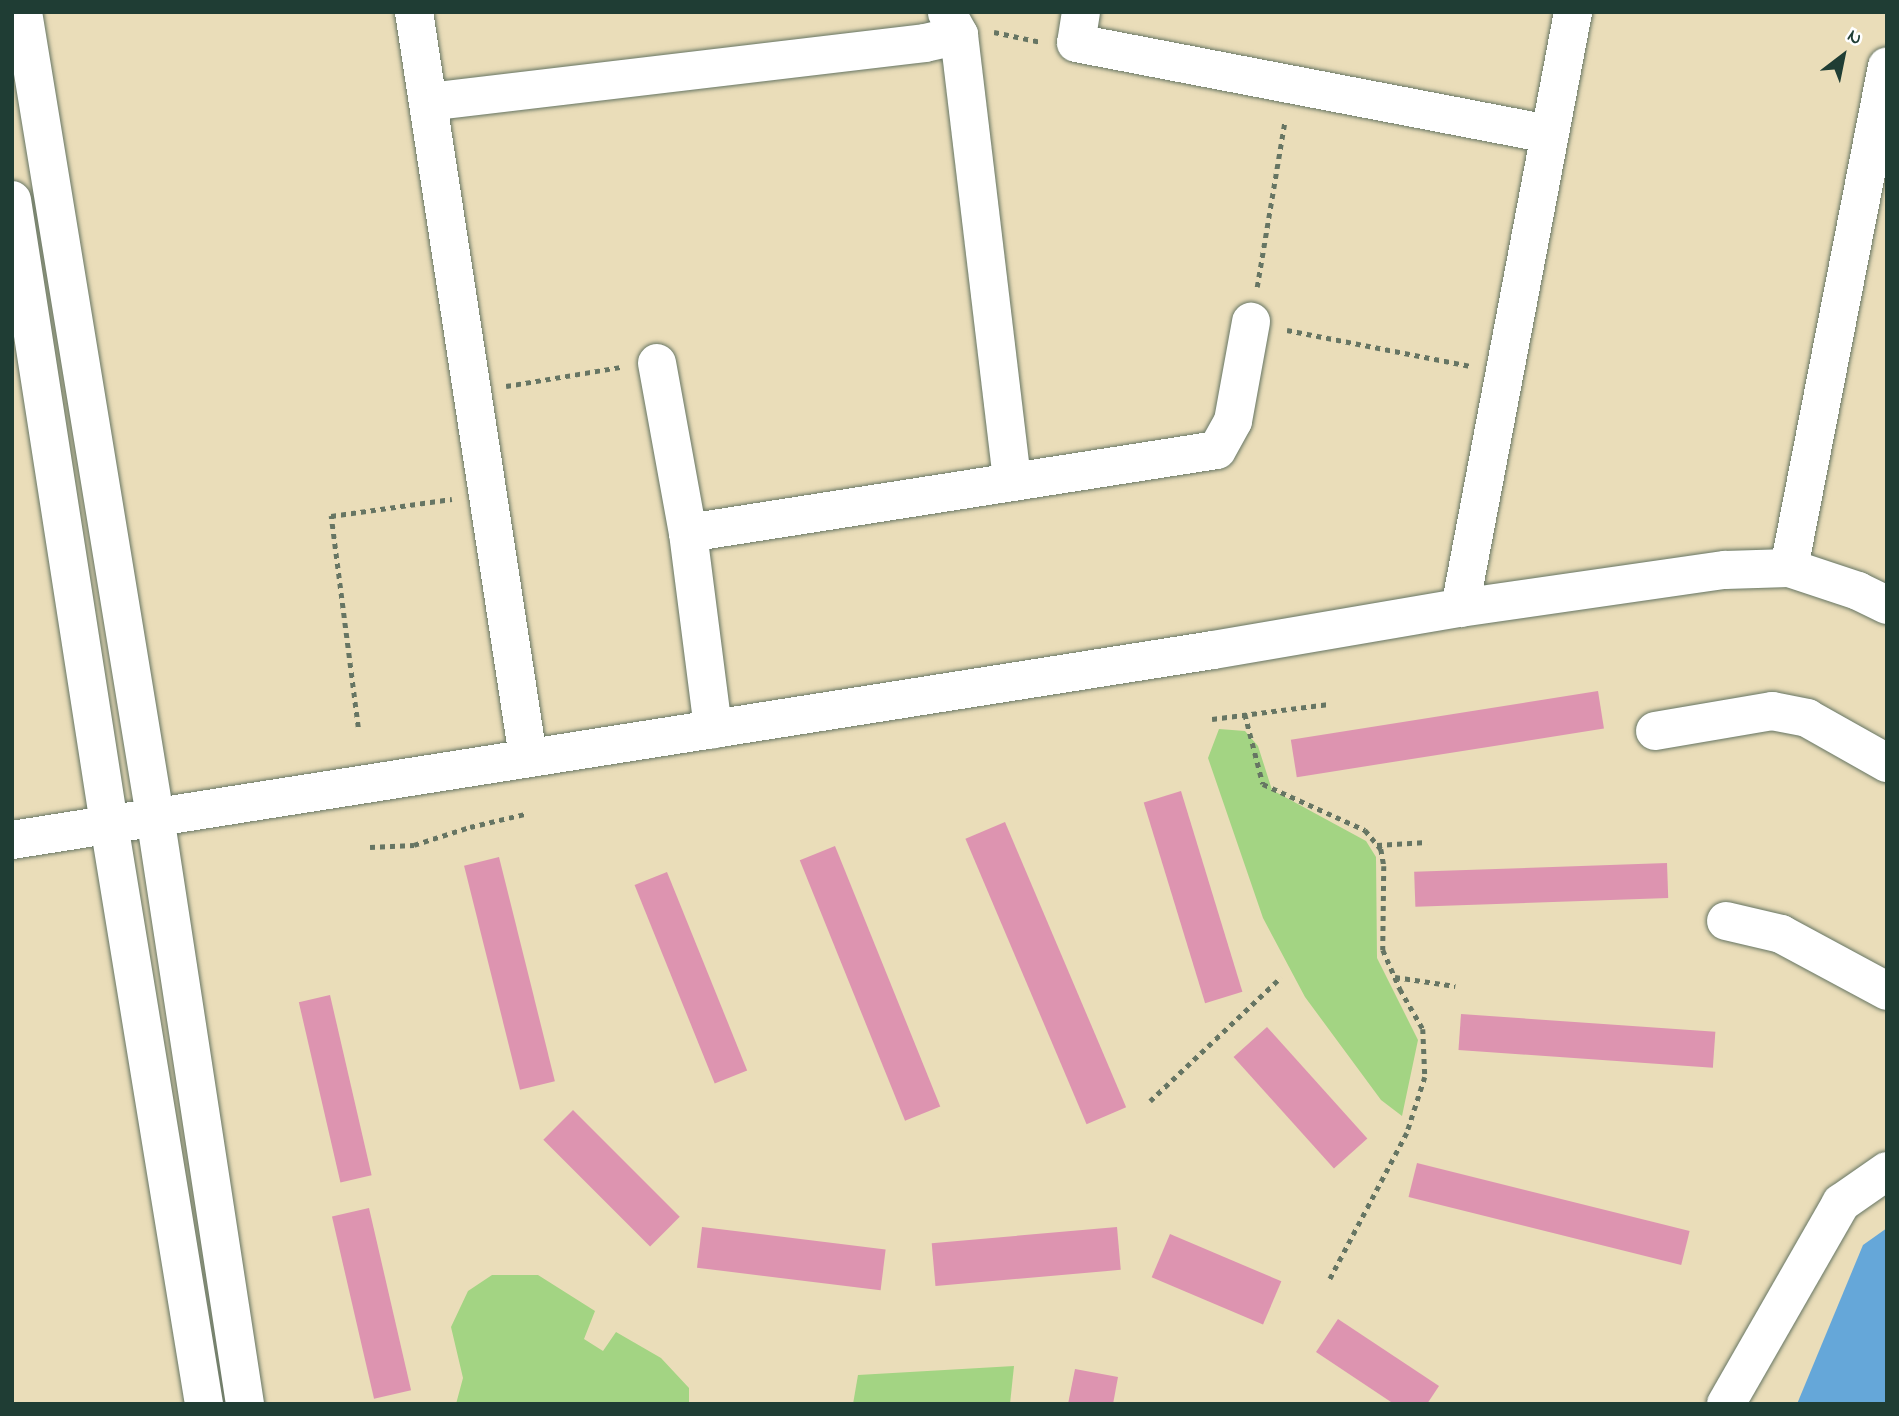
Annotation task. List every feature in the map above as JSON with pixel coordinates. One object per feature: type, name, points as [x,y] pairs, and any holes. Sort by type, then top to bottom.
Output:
[{"type":"street","points":[[23,12],[155,817],[245,1404]]},
{"type":"street","points":[[414,12],[528,757]]},
{"type":"street","points":[[1460,608],[1573,12]]},
{"type":"street","points":[[428,102],[911,44],[953,24],[1012,481]]},
{"type":"street","points":[[1078,27],[1292,84],[1549,134]]},
{"type":"street","points":[[1789,568],[1887,66]]},
{"type":"street","points":[[14,224],[204,1404]]},
{"type":"street","points":[[688,533],[1217,450],[1233,421],[1251,322]]},
{"type":"street","points":[[657,363],[688,533],[713,729]]},
{"type":"street","points":[[12,840],[1213,650],[1460,608],[1725,570],[1789,568],[1858,591],[1887,605]]},
{"type":"street","points":[[1655,731],[1772,711],[1807,718],[1887,763]]},
{"type":"street","points":[[1726,921],[1781,934],[1887,991]]},
{"type":"street","points":[[1726,1404],[1841,1203],[1887,1171]]},
{"type":"path","points":[[953,24],[1060,45],[1078,27]]},
{"type":"path","points":[[1292,84],[1251,322],[1505,372]]},
{"type":"path","points":[[473,392],[589,371]]},
{"type":"path","points":[[358,727],[331,516],[488,494]]},
{"type":"path","points":[[1212,719],[1329,704]]},
{"type":"path","points":[[1245,715],[1263,784],[1365,830],[1381,849],[1384,866],[1383,950],[1423,1028],[1425,1077],[1407,1133],[1330,1279]]},
{"type":"path","points":[[370,847],[414,845],[470,827],[525,814]]},
{"type":"path","points":[[1377,845],[1427,842]]},
{"type":"path","points":[[1150,1101],[1281,977]]},
{"type":"path","points":[[1395,978],[1455,986]]},
{"type":"green space","points":[[1219,729],[1245,731],[1258,746],[1272,790],[1366,841],[1376,857],[1377,958],[1418,1040],[1402,1116],[1381,1100],[1305,997],[1263,918],[1208,758]]},
{"type":"green space","points":[[492,1275],[538,1275],[595,1311],[584,1339],[603,1351],[616,1332],[661,1358],[689,1388],[689,1404],[456,1404],[463,1378],[451,1327],[468,1291]]},
{"type":"green space","points":[[1014,1366],[1010,1404],[853,1404],[858,1375]]},
{"type":"water","points":[[1887,1228],[1887,1404],[1797,1404],[1863,1245]]},
{"type":"building","points":[[1598,691],[1604,729],[1297,777],[1291,740]]},
{"type":"building","points":[[1181,791],[1242,992],[1205,1003],[1144,802]]},
{"type":"building","points":[[1005,822],[1126,1107],[1087,1124],[965,839]]},
{"type":"building","points":[[835,846],[940,1107],[905,1121],[800,860]]},
{"type":"building","points":[[499,857],[555,1081],[520,1090],[464,866]]},
{"type":"building","points":[[1667,863],[1668,898],[1415,907],[1414,872]]},
{"type":"building","points":[[667,872],[747,1070],[715,1084],[635,885]]},
{"type":"building","points":[[330,995],[372,1175],[340,1182],[299,1002]]},
{"type":"building","points":[[1461,1014],[1715,1032],[1713,1068],[1458,1050]]},
{"type":"building","points":[[1267,1027],[1367,1138],[1334,1169],[1234,1057]]},
{"type":"building","points":[[573,1110],[680,1217],[650,1246],[543,1140]]},
{"type":"building","points":[[1417,1163],[1690,1231],[1681,1265],[1409,1197]]},
{"type":"building","points":[[369,1208],[411,1390],[374,1399],[332,1217]]},
{"type":"building","points":[[702,1227],[886,1250],[881,1290],[697,1268]]},
{"type":"building","points":[[1117,1227],[1121,1270],[935,1286],[932,1243]]},
{"type":"building","points":[[1170,1234],[1281,1281],[1263,1325],[1152,1277]]},
{"type":"building","points":[[1338,1319],[1439,1386],[1427,1404],[1394,1404],[1316,1352]]},
{"type":"building","points":[[1075,1369],[1118,1377],[1113,1404],[1068,1404]]}]
